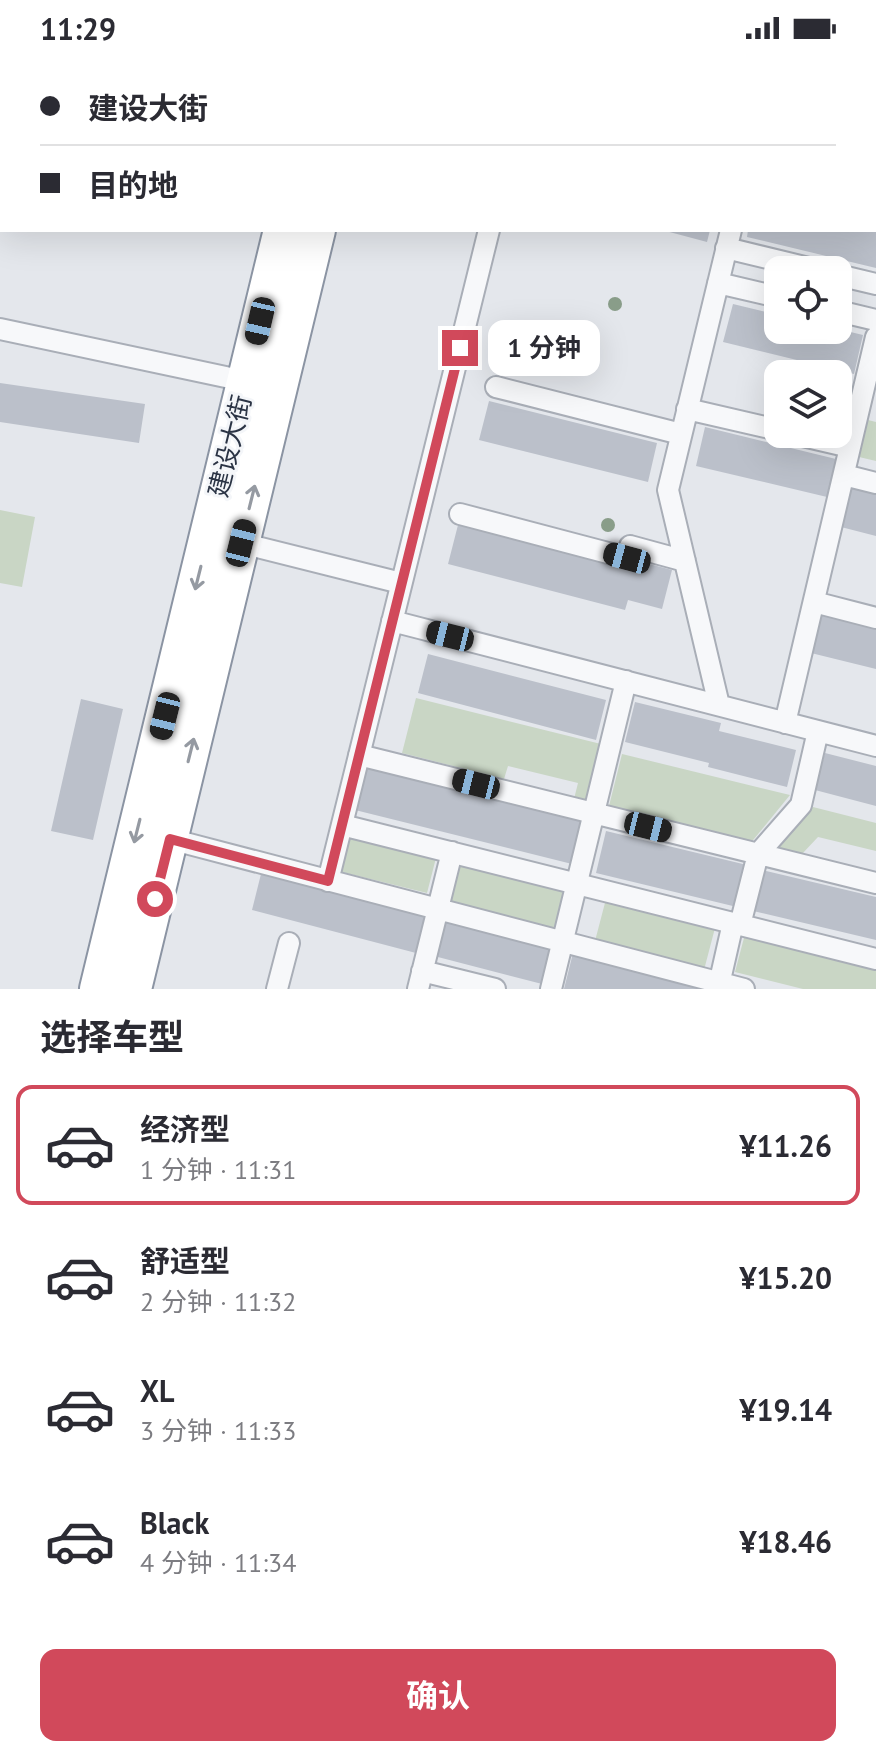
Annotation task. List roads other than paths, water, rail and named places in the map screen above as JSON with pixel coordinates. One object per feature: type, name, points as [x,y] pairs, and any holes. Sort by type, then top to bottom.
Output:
[{"type":"highway","name":"建设大街","points":[[133,989],[241,543],[282,232]]},
{"type":"highway","name":"建设大街","points":[[98,989],[262,385],[316,232]]},
{"type":"street","points":[[328,881],[489,232]]},
{"type":"street","points":[[719,705],[668,490],[729,239],[777,256]]},
{"type":"street","points":[[852,278],[876,284]]},
{"type":"street","points":[[718,283],[764,294]]},
{"type":"street","points":[[852,314],[876,320]]},
{"type":"street","points":[[0,329],[262,385]]},
{"type":"street","points":[[852,439],[875,341]]},
{"type":"street","points":[[496,387],[681,434]]},
{"type":"street","points":[[687,409],[764,427]]},
{"type":"street","points":[[785,723],[850,448]]},
{"type":"street","points":[[844,475],[876,483]]},
{"type":"street","points":[[460,514],[627,558],[630,546],[685,561]]},
{"type":"street","points":[[241,543],[401,583]]},
{"type":"street","points":[[814,602],[876,618]]},
{"type":"street","points":[[392,621],[876,746]]},
{"type":"street","points":[[551,989],[626,681]]},
{"type":"street","points":[[719,986],[758,854],[801,805],[818,731]]},
{"type":"street","points":[[359,755],[876,883]]},
{"type":"street","points":[[342,825],[876,959]]},
{"type":"street","points":[[170,839],[719,986],[744,989]]},
{"type":"street","points":[[452,852],[420,980],[495,989]]},
{"type":"street","points":[[277,989],[289,943]]}]
